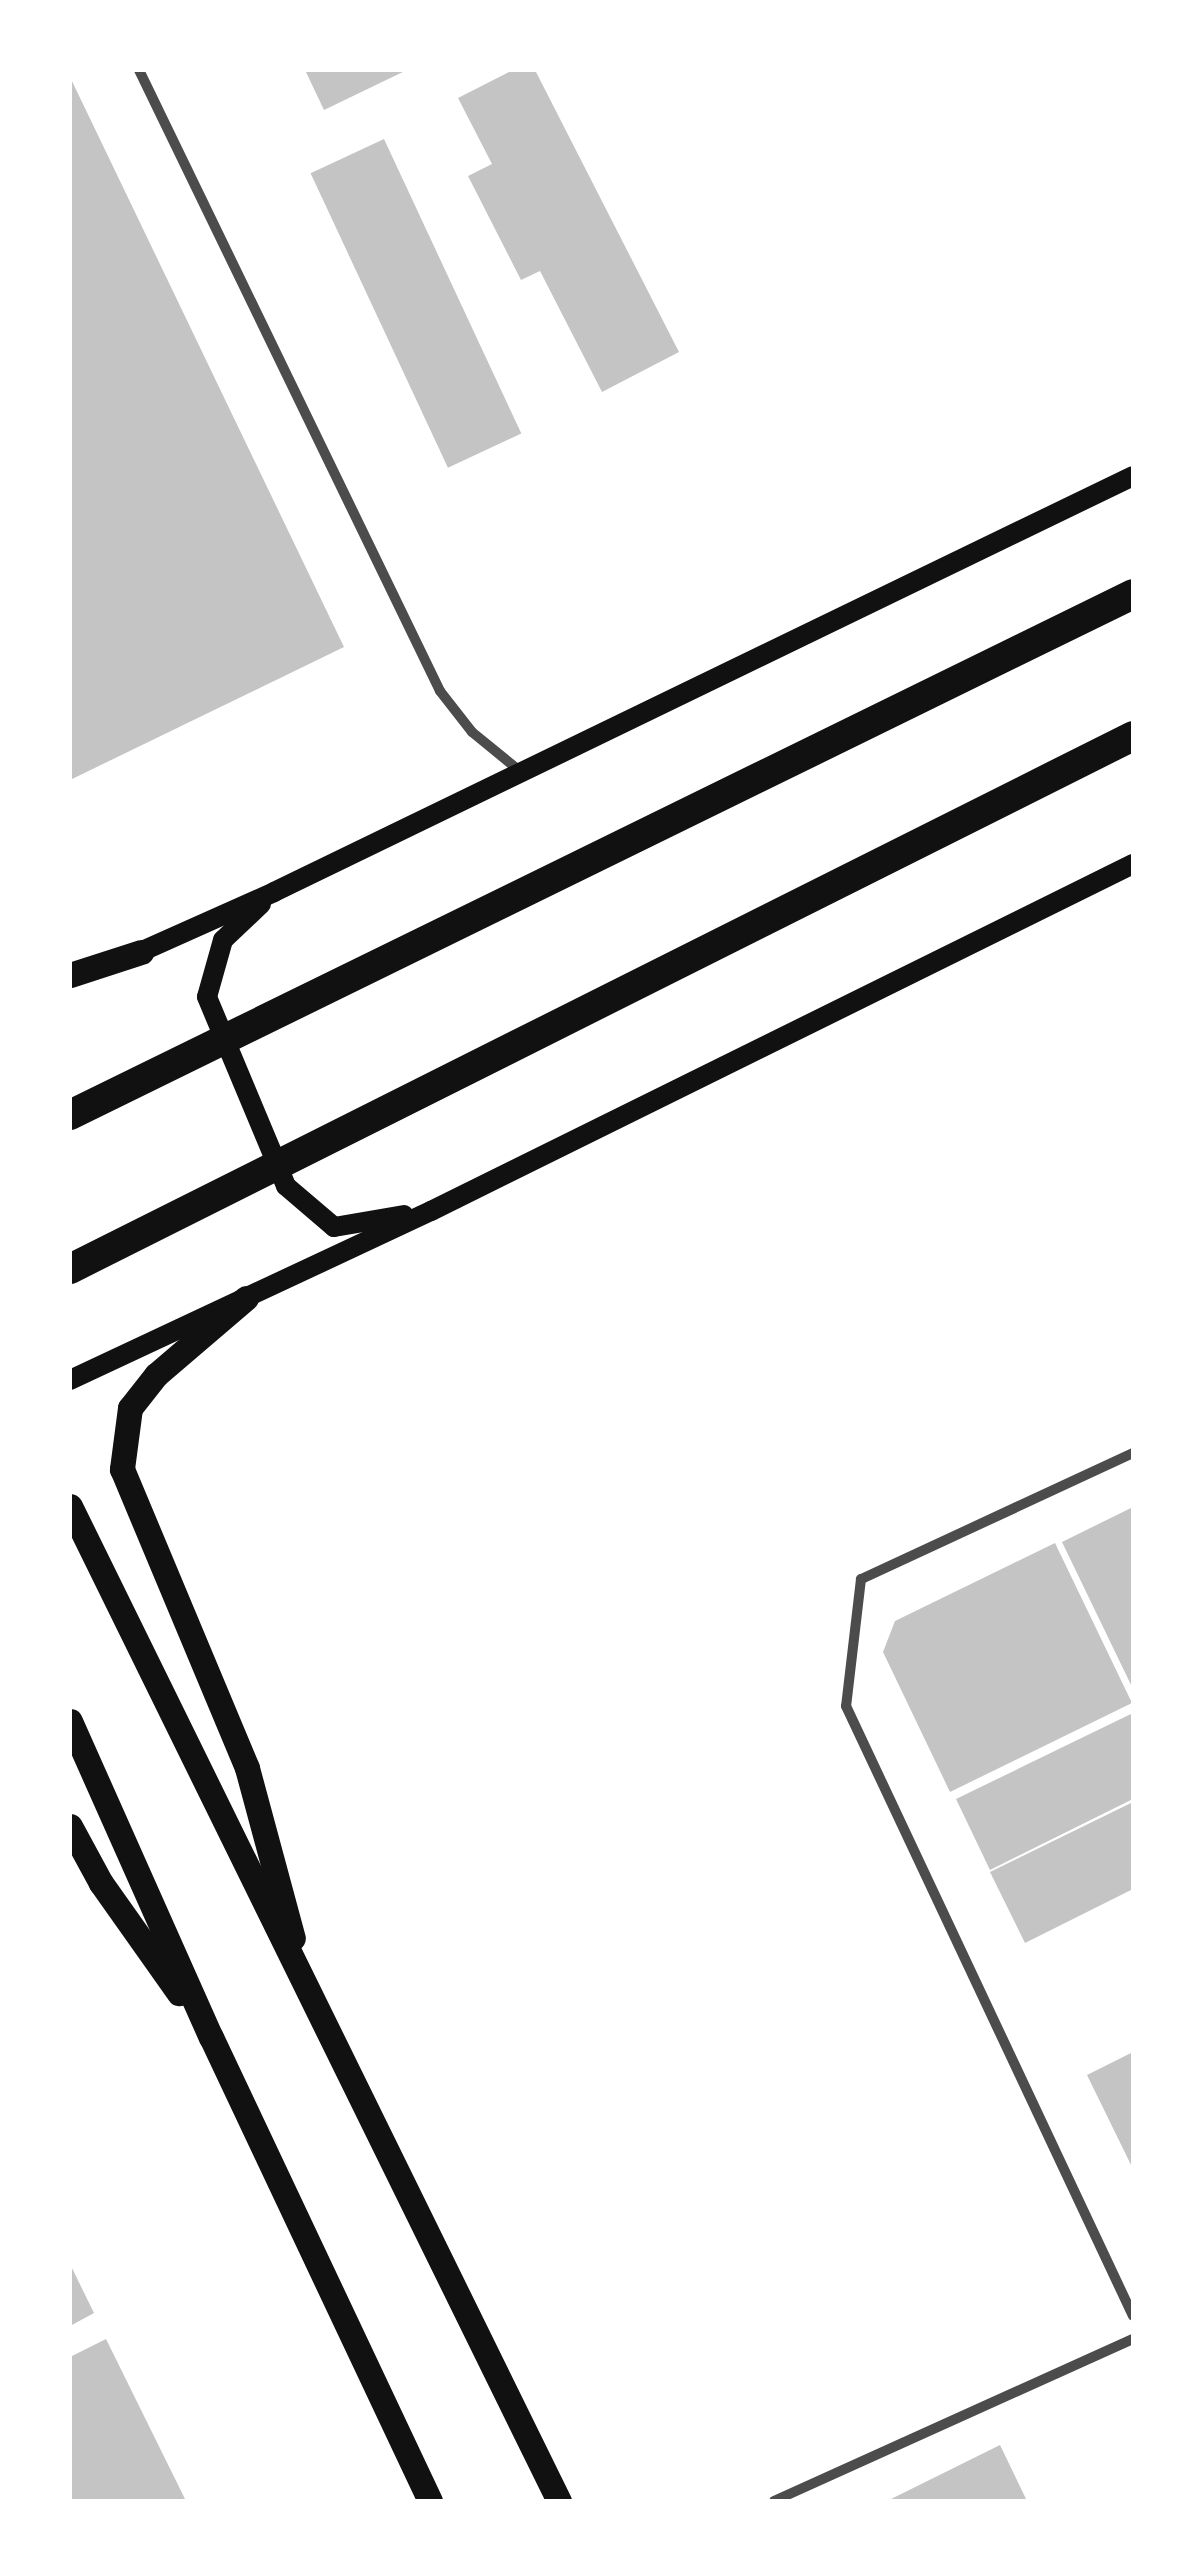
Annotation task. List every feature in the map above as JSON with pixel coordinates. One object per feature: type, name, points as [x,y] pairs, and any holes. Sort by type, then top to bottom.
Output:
[{"type":"highway","points":[[70,1115],[1133,594]]},
{"type":"highway","points":[[70,1269],[1133,736]]},
{"type":"main road","points":[[70,983],[274,892],[1133,476]]},
{"type":"main road","points":[[70,1380],[431,1211],[1133,864]]},
{"type":"main road","points":[[274,892],[223,940],[207,997],[286,1186],[334,1227],[431,1211]]},
{"type":"main road","points":[[70,976],[140,952]]},
{"type":"main road","points":[[246,1298],[156,1375],[130,1408],[122,1469],[247,1768],[308,1996]]},
{"type":"main road","points":[[70,1506],[559,2501]]},
{"type":"main road","points":[[70,1722],[211,2037],[430,2501]]},
{"type":"main road","points":[[70,1826],[101,1883],[211,2037]]},
{"type":"street","points":[[139,70],[440,690],[472,732],[522,773]]},
{"type":"street","points":[[1133,1453],[861,1580],[846,1706],[1133,2316]]},
{"type":"street","points":[[774,2501],[1133,2339]]},
{"type":"building","points":[[305,70],[407,70],[324,110]]},
{"type":"building","points":[[513,70],[535,70],[679,352],[602,392],[540,271],[521,280],[468,176],[492,164],[458,98]]},
{"type":"building","points":[[70,77],[344,647],[70,780]]},
{"type":"building","points":[[384,139],[521,434],[448,468],[311,173]]},
{"type":"building","points":[[1133,1507],[1133,1689],[1062,1542]]},
{"type":"building","points":[[1055,1543],[1132,1703],[950,1792],[883,1652],[895,1621]]},
{"type":"building","points":[[1133,1713],[1133,1799],[990,1870],[956,1799]]},
{"type":"building","points":[[1133,1802],[1133,1889],[1025,1943],[990,1872]]},
{"type":"building","points":[[1133,2052],[1133,2169],[1087,2075]]},
{"type":"building","points":[[70,2264],[94,2313],[70,2326]]},
{"type":"building","points":[[106,2339],[186,2501],[70,2501],[70,2357]]},
{"type":"building","points":[[1000,2445],[1027,2501],[887,2501]]}]
